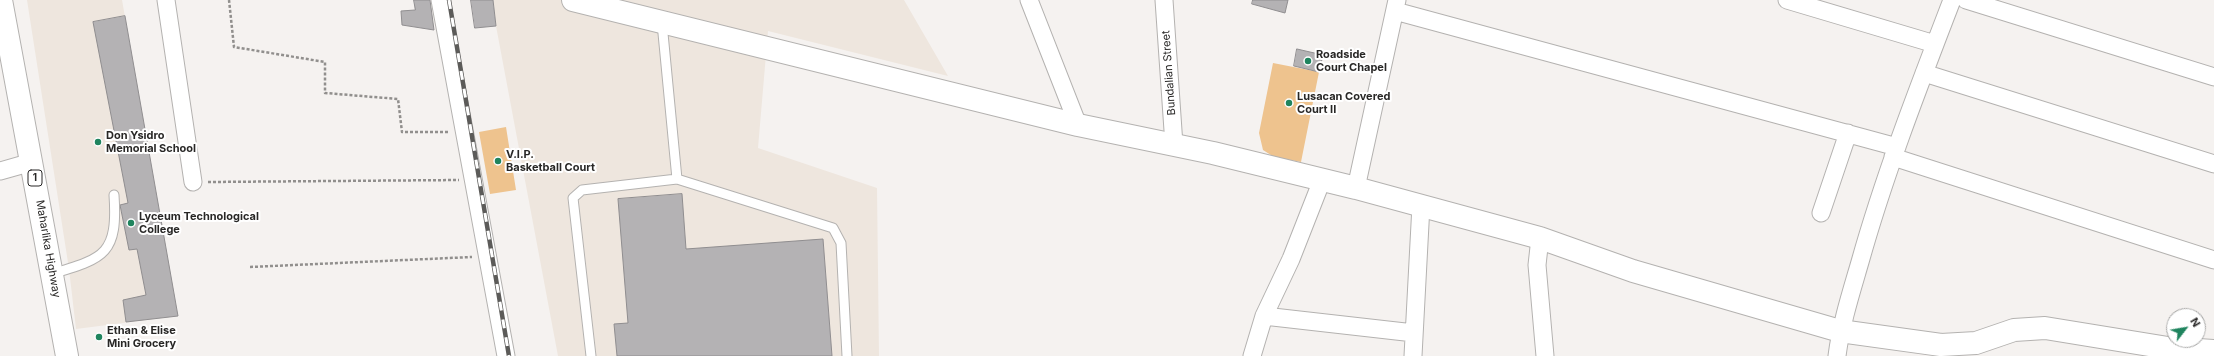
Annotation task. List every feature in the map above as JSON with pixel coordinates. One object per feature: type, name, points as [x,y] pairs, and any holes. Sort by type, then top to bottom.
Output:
[{"type":"main road","name":"Maharlika Highway","points":[[1,0],[52,274],[63,355]]},
{"type":"main road","points":[[573,0],[1078,125],[1174,145],[1356,188],[1540,238],[1633,271],[1840,331],[1941,345],[1976,343],[2014,330],[2045,328],[2168,348],[2214,351]]},
{"type":"street","points":[[166,0],[193,182]]},
{"type":"street","points":[[440,0],[506,356]]},
{"type":"street","points":[[1029,0],[1078,125]]},
{"type":"street","name":"Bundalian Street","points":[[1164,0],[1174,145]]},
{"type":"street","points":[[1787,0],[1935,44]]},
{"type":"street","points":[[1837,356],[1840,331],[1868,235],[1895,152],[1952,0]]},
{"type":"street","points":[[1966,0],[2214,76]]},
{"type":"street","points":[[1356,188],[1396,5],[1848,133],[1895,152],[2214,260]]},
{"type":"street","points":[[1924,73],[2214,164]]},
{"type":"street","points":[[1821,213],[1848,133]]},
{"type":"street","points":[[0,171],[32,162]]},
{"type":"street","points":[[1252,356],[1264,316],[1291,259],[1322,180]]},
{"type":"street","points":[[1413,356],[1421,206]]},
{"type":"street","points":[[1540,238],[1537,266],[1545,356]]},
{"type":"street","points":[[1264,316],[1414,333]]},
{"type":"lane","points":[[662,23],[677,179]]},
{"type":"lane","points":[[591,356],[573,198],[582,190],[677,179],[833,228],[841,243],[846,356]]},
{"type":"lane","points":[[52,274],[87,263],[103,253],[112,240],[115,212],[114,195]]},
{"type":"path","points":[[229,0],[234,47],[325,62],[326,94],[398,99],[402,132],[464,133]]},
{"type":"path","points":[[193,182],[473,180]]},
{"type":"path","points":[[250,267],[488,257]]},
{"type":"shaded area","name":"Don Ysidro Memorial School","points":[[27,0],[122,0],[178,316],[76,329],[69,269]]},
{"type":"shaded area","points":[[493,0],[904,0],[948,76],[768,31],[758,148],[877,188],[879,356],[558,356],[496,26]]},
{"type":"shaded area","name":"Lusacan Covered Court II","points":[[1273,63],[1319,72],[1301,162],[1274,157],[1263,150],[1259,133]]},
{"type":"shaded area","name":"V.I.P. Basketball Court","points":[[506,127],[516,190],[490,194],[479,132]]},
{"type":"building","points":[[414,0],[430,0],[434,30],[402,25],[401,11],[415,10]]},
{"type":"building","points":[[471,0],[493,0],[496,26],[475,28]]},
{"type":"building","points":[[1253,0],[1288,0],[1285,13],[1252,4]]},
{"type":"building","points":[[125,16],[178,316],[126,322],[123,300],[146,295],[137,249],[129,250],[120,205],[128,203],[93,22]]},
{"type":"building","name":"Roadside Court Chapel","points":[[1297,49],[1323,55],[1319,72],[1294,66]]},
{"type":"building","points":[[682,194],[686,249],[823,239],[832,356],[617,356],[614,324],[628,323],[618,199]]},
{"type":"railway","points":[[449,0],[509,356]]},
{"type":"place","name":"Roadside Court Chapel","points":[[1308,61]]},
{"type":"place","name":"Lusacan Covered Court II","points":[[1289,103]]},
{"type":"place","name":"Don Ysidro Memorial School","points":[[98,142]]},
{"type":"place","name":"V.I.P. Basketball Court","points":[[498,161]]},
{"type":"place","name":"Lyceum Technological College","points":[[131,223]]},
{"type":"place","name":"Ethan & Elise Mini Grocery","points":[[99,337]]}]
